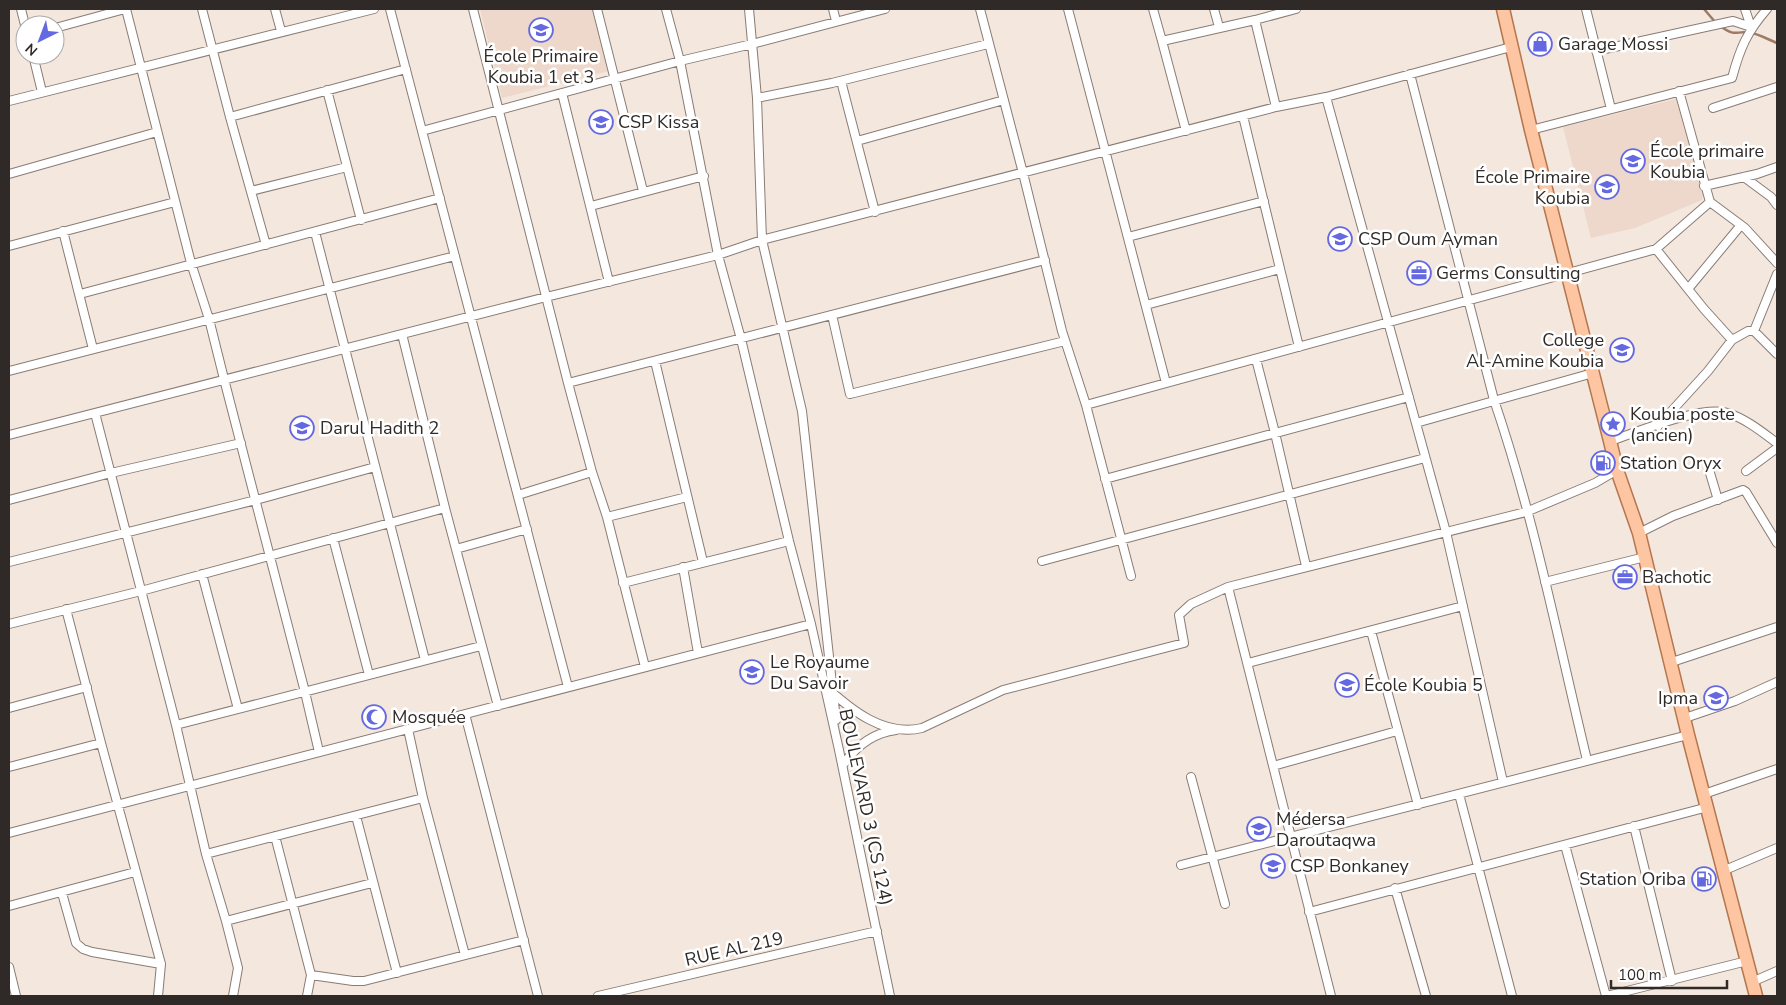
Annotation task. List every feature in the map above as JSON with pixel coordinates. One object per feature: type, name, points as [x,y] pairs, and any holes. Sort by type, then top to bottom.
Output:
[{"type":"main road","points":[[1503,11],[1531,130],[1617,470],[1639,533],[1672,662],[1688,735],[1725,870],[1756,996]]},
{"type":"street","points":[[65,25],[126,9],[191,263],[209,319],[319,752]]},
{"type":"street","points":[[202,9],[266,245]]},
{"type":"street","points":[[275,9],[281,31]]},
{"type":"street","points":[[9,101],[281,31],[336,13],[374,9]]},
{"type":"street","points":[[390,9],[568,687]]},
{"type":"street","points":[[473,9],[568,382],[645,667]]},
{"type":"street","points":[[597,9],[643,191]]},
{"type":"street","name":"BOULEVARD 3 (CS 124)","points":[[666,9],[680,61],[718,255],[741,339],[840,750],[890,996]]},
{"type":"street","points":[[749,9],[758,98],[762,240],[802,412],[840,750]]},
{"type":"street","points":[[833,9],[836,21]]},
{"type":"street","points":[[422,131],[680,61],[884,9]]},
{"type":"street","points":[[980,9],[1065,341],[1086,405],[1131,576]]},
{"type":"street","points":[[1068,9],[1166,383]]},
{"type":"street","points":[[1153,9],[1186,131]]},
{"type":"street","points":[[1214,9],[1219,27]]},
{"type":"street","points":[[1162,41],[1296,9]]},
{"type":"street","points":[[1586,9],[1611,109]]},
{"type":"street","points":[[1745,9],[1751,27]]},
{"type":"street","points":[[1531,130],[1732,78],[1738,54],[1751,27],[1766,9]]},
{"type":"street","points":[[1255,20],[1276,107]]},
{"type":"street","points":[[1596,51],[1733,21],[1751,27]]},
{"type":"street","points":[[758,98],[841,81],[988,44]]},
{"type":"street","points":[[9,435],[471,316],[718,255],[762,240],[1276,107],[1326,97],[1511,47]]},
{"type":"street","points":[[35,65],[42,92]]},
{"type":"street","points":[[230,117],[406,69]]},
{"type":"street","points":[[1410,74],[1494,400],[1545,582],[1587,760]]},
{"type":"street","points":[[841,81],[875,212]]},
{"type":"street","points":[[1713,108],[1777,87]]},
{"type":"street","points":[[327,90],[361,220]]},
{"type":"street","points":[[1678,91],[1710,202],[1746,228],[1777,263]]},
{"type":"street","points":[[562,93],[609,282]]},
{"type":"street","points":[[1326,97],[1446,532],[1503,782]]},
{"type":"street","points":[[857,141],[1004,100]]},
{"type":"street","points":[[1243,116],[1299,347]]},
{"type":"street","points":[[9,174],[157,132]]},
{"type":"street","points":[[251,191],[347,167]]},
{"type":"street","points":[[1704,186],[1777,167]]},
{"type":"street","points":[[591,206],[704,176]]},
{"type":"street","points":[[1744,177],[1771,197],[1777,205]]},
{"type":"street","points":[[80,294],[440,198]]},
{"type":"street","points":[[1128,238],[1264,201]]},
{"type":"street","points":[[9,246],[175,202]]},
{"type":"street","points":[[1086,405],[1656,250],[1710,202]]},
{"type":"street","points":[[1688,289],[1740,225]]},
{"type":"street","points":[[63,231],[93,349]]},
{"type":"street","points":[[315,232],[425,660]]},
{"type":"street","points":[[1656,250],[1732,340]]},
{"type":"street","points":[[9,371],[455,256]]},
{"type":"street","points":[[568,382],[1045,260]]},
{"type":"street","points":[[1146,306],[1280,268]]},
{"type":"street","points":[[1754,331],[1777,274]]},
{"type":"street","points":[[832,315],[850,394],[1065,341]]},
{"type":"street","points":[[1658,426],[1708,371],[1732,340],[1748,331],[1754,331],[1777,354]]},
{"type":"street","points":[[402,334],[444,508],[498,706]]},
{"type":"street","points":[[1256,359],[1290,493],[1306,566]]},
{"type":"street","points":[[655,361],[703,562]]},
{"type":"street","points":[[1416,423],[1593,373]]},
{"type":"street","points":[[1105,479],[1409,397]]},
{"type":"street","points":[[1610,441],[1692,415],[1717,411],[1743,420],[1777,443]]},
{"type":"street","points":[[96,413],[176,725],[206,854],[238,968],[233,996]]},
{"type":"street","points":[[9,500],[111,473],[241,443]]},
{"type":"street","points":[[1746,471],[1777,448]]},
{"type":"street","points":[[1042,561],[1425,458]]},
{"type":"street","points":[[9,562],[256,500],[375,467]]},
{"type":"street","points":[[824,685],[855,711],[880,725],[910,731],[922,728],[1003,690],[1184,644],[1179,615],[1191,604],[1228,587],[1526,512],[1595,483],[1617,470]]},
{"type":"street","points":[[518,495],[592,472]]},
{"type":"street","points":[[1710,473],[1718,500]]},
{"type":"street","points":[[1639,533],[1673,516],[1745,490],[1777,543]]},
{"type":"street","points":[[606,517],[687,497]]},
{"type":"street","points":[[9,624],[444,508]]},
{"type":"street","points":[[456,549],[527,529]]},
{"type":"street","points":[[333,538],[369,675]]},
{"type":"street","points":[[623,584],[789,541]]},
{"type":"street","points":[[1545,582],[1645,557]]},
{"type":"street","points":[[683,567],[698,654]]},
{"type":"street","points":[[202,574],[238,709]]},
{"type":"street","points":[[1228,587],[1331,996]]},
{"type":"street","points":[[1248,663],[1463,606]]},
{"type":"street","points":[[66,609],[161,964],[158,996]]},
{"type":"street","points":[[9,832],[811,624]]},
{"type":"street","points":[[1672,662],[1777,627]]},
{"type":"street","points":[[1371,631],[1418,805]]},
{"type":"street","points":[[176,725],[481,646]]},
{"type":"street","points":[[1685,718],[1735,701],[1777,682]]},
{"type":"street","points":[[9,708],[87,687]]},
{"type":"street","points":[[465,714],[538,996]]},
{"type":"street","points":[[408,729],[423,798],[464,956]]},
{"type":"street","points":[[843,765],[852,752],[864,742],[878,734],[903,730]]},
{"type":"street","points":[[1273,766],[1397,731]]},
{"type":"street","points":[[1181,865],[1688,735]]},
{"type":"street","points":[[9,767],[101,742]]},
{"type":"street","points":[[1309,912],[1634,826],[1706,800],[1777,768]]},
{"type":"street","points":[[1191,778],[1225,904]]},
{"type":"street","points":[[1460,794],[1512,996]]},
{"type":"street","points":[[206,854],[423,798]]},
{"type":"street","points":[[356,816],[397,973]]},
{"type":"street","points":[[1634,826],[1672,981]]},
{"type":"street","points":[[276,836],[311,975],[307,996]]},
{"type":"street","points":[[1565,845],[1606,996],[1747,961]]},
{"type":"street","points":[[1725,870],[1777,848]]},
{"type":"street","points":[[9,906],[135,872]]},
{"type":"street","points":[[226,921],[372,883]]},
{"type":"street","points":[[1395,888],[1426,996]]},
{"type":"street","points":[[62,893],[76,943],[83,949],[161,964]]},
{"type":"street","name":"RUE AL 219","points":[[598,996],[626,993],[877,931]]},
{"type":"street","points":[[311,975],[358,981],[397,973],[524,940]]},
{"type":"street","points":[[9,967],[16,996],[9,995]]},
{"type":"street","points":[[1752,982],[1777,971]]},
{"type":"street","points":[[1643,987],[1646,996]]},
{"type":"shaded area","points":[[480,9],[593,9],[609,71],[502,98]]},
{"type":"shaded area","name":"École primaire Koubia","points":[[1676,99],[1703,194],[1702,200],[1635,228],[1591,238],[1563,127]]},
{"type":"waterway","points":[[1704,9],[1716,23]]},
{"type":"waterway","points":[[1720,26],[1733,33],[1746,32],[1777,43]]},
{"type":"place","name":"École Primaire Koubia 1 et 3","points":[[541,30]]},
{"type":"place","name":"Garage Mossi","points":[[1540,44]]},
{"type":"place","name":"CSP Kissa","points":[[601,122]]},
{"type":"place","name":"École primaire Koubia","points":[[1633,161]]},
{"type":"place","name":"École Primaire Koubia","points":[[1607,187]]},
{"type":"place","name":"CSP Oum Ayman","points":[[1340,239]]},
{"type":"place","name":"Germs Consulting","points":[[1419,273]]},
{"type":"place","name":"College Al-Amine Koubia","points":[[1622,350]]},
{"type":"place","name":"Koubia poste (ancien)","points":[[1613,424]]},
{"type":"place","name":"Darul Hadith 2","points":[[302,428]]},
{"type":"place","name":"Station Oryx","points":[[1603,463]]},
{"type":"place","name":"Bachotic","points":[[1625,577]]},
{"type":"place","name":"Le Royaume Du Savoir","points":[[752,672]]},
{"type":"place","name":"École Koubia 5","points":[[1347,685]]},
{"type":"place","name":"Ipma","points":[[1716,698]]},
{"type":"place","name":"Mosquée","points":[[374,717]]},
{"type":"place","name":"Médersa Daroutaqwa","points":[[1259,829]]},
{"type":"place","name":"CSP Bonkaney","points":[[1273,866]]},
{"type":"place","name":"Station Oriba","points":[[1704,879]]}]
